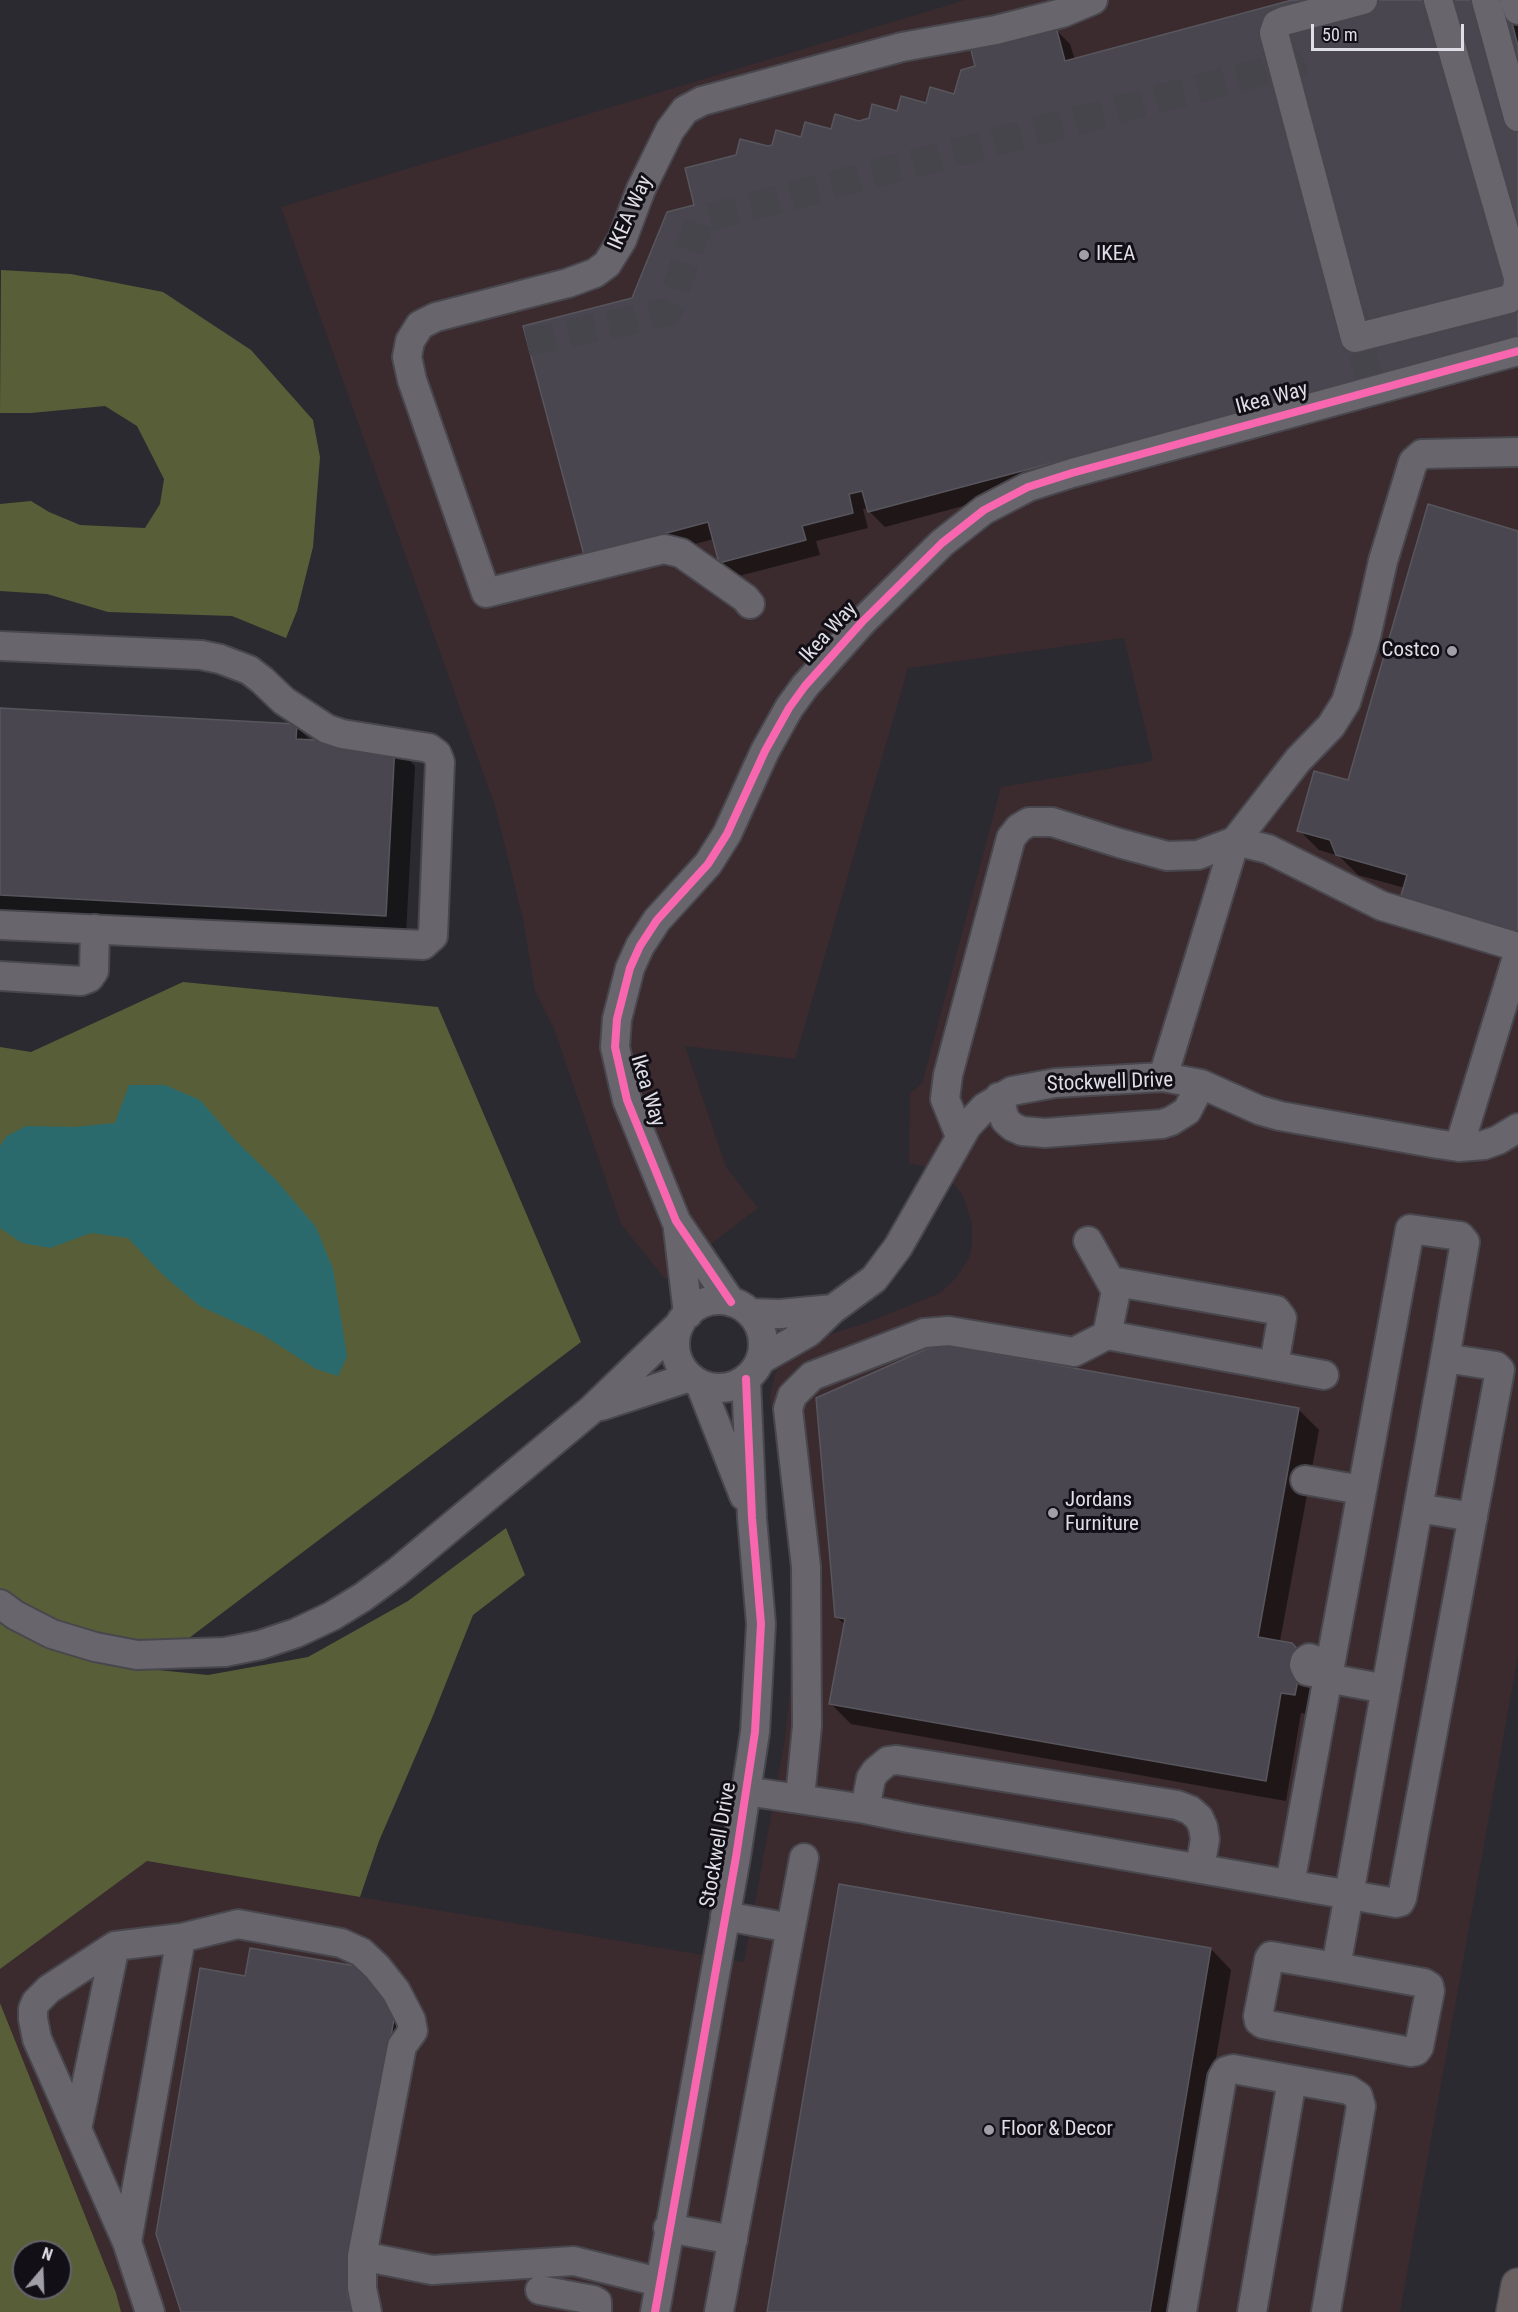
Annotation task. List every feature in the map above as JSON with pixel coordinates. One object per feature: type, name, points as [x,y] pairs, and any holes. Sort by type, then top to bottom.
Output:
[{"type":"highway","points":[[1513,2312],[1518,2286]]},
{"type":"street","name":"IKEA Way","points":[[750,604],[745,598],[681,553],[664,549],[486,593],[412,380],[407,357],[410,341],[420,325],[436,317],[568,283],[595,273],[608,264],[622,240],[641,189],[670,130],[685,110],[702,101],[902,47],[996,30],[1051,16],[1093,0]]},
{"type":"street","points":[[1363,0],[1284,21],[1277,24],[1274,33],[1355,338],[1509,299],[1515,295],[1516,291],[1518,278],[1438,0]]},
{"type":"street","points":[[1486,0],[1518,117]]},
{"type":"street","points":[[1515,0],[1518,10]]},
{"type":"street","name":"Ikea Way","points":[[684,1319],[682,1255],[676,1221],[621,1082],[615,1047],[617,1019],[630,968],[640,946],[657,920],[708,864],[727,834],[765,752],[789,708],[805,686],[862,622],[916,567],[966,524],[1003,499],[1047,479],[1371,384],[1518,351]]},
{"type":"street","points":[[1163,1077],[1235,841],[1298,760],[1331,726],[1346,702],[1366,637],[1383,561],[1413,462],[1422,454],[1518,452]]},
{"type":"street","points":[[0,646],[201,656],[220,659],[249,670],[284,701],[327,729],[342,734],[429,747],[437,754],[440,762],[433,936],[423,945],[0,925]]},
{"type":"street","points":[[960,1136],[945,1099],[948,1075],[1011,838],[1018,828],[1029,822],[1053,822],[1167,856],[1198,855],[1235,841],[1276,852],[1382,906],[1518,947]]},
{"type":"street","points":[[0,976],[81,981],[89,978],[94,971],[95,929]]},
{"type":"street","points":[[1459,1147],[1518,954]]},
{"type":"street","name":"Stockwell Drive","points":[[655,2312],[668,2228],[747,1791],[755,1732],[761,1663],[760,1587],[752,1518],[753,1370],[809,1332],[833,1309],[874,1279],[898,1247],[960,1136],[976,1115],[999,1097],[1027,1088],[1055,1083],[1163,1077],[1201,1084],[1259,1110],[1280,1116],[1459,1147],[1484,1145],[1518,1128]]},
{"type":"street","points":[[999,1097],[1005,1120],[1013,1127],[1034,1132],[1056,1132],[1161,1124],[1171,1121],[1187,1111],[1201,1084]]},
{"type":"street","name":"Ikea Way","points":[[676,1221],[740,1308]]},
{"type":"street","points":[[1290,1884],[1316,1669],[1361,1490],[1410,1229],[1460,1236],[1465,1242],[1336,1966]]},
{"type":"street","points":[[1088,1241],[1116,1291],[1107,1335]]},
{"type":"street","points":[[1111,1281],[1276,1310],[1282,1318],[1274,1365]]},
{"type":"street","points":[[0,1605],[52,1634],[94,1647],[137,1655],[205,1654],[260,1645],[296,1633],[332,1616],[397,1572],[591,1410],[684,1319],[704,1304],[713,1301],[780,1314],[833,1309]]},
{"type":"street","points":[[684,1319],[676,1337],[676,1352],[681,1366],[695,1381],[719,1388],[728,1387],[753,1370],[763,1343],[755,1320],[740,1308]]},
{"type":"street","points":[[800,1798],[807,1726],[806,1567],[788,1409],[792,1396],[812,1376],[924,1333],[949,1331],[1074,1352],[1107,1335],[1324,1375]]},
{"type":"street","points":[[747,1791],[865,1809],[1400,1902],[1499,1367],[1445,1358]]},
{"type":"street","points":[[591,1410],[695,1381]]},
{"type":"street","name":"Stockwell Drive","points":[[695,1381],[752,1518]]},
{"type":"street","points":[[1305,1480],[1361,1490]]},
{"type":"street","points":[[1418,1508],[1473,1517]]},
{"type":"street","points":[[1316,1669],[1386,1689]]},
{"type":"street","points":[[865,1809],[871,1778],[888,1761],[897,1760],[1177,1805],[1190,1810],[1200,1818],[1205,1839],[1200,1868]]},
{"type":"street","points":[[719,2312],[804,1858]]},
{"type":"street","points":[[725,1916],[791,1928]]},
{"type":"street","points":[[150,2312],[127,2242],[37,2039],[33,2009],[36,2002],[49,1989],[115,1946],[181,1938],[238,1924],[341,1943],[361,1952],[396,1991],[411,2020],[413,2031],[402,2046],[362,2256],[362,2288],[368,2312]]},
{"type":"street","points":[[127,2242],[181,1938]]},
{"type":"street","points":[[77,2129],[115,1946]]},
{"type":"street","points":[[1272,1956],[1336,1966],[1424,1983],[1429,1986],[1419,2047],[1416,2051],[1410,2052],[1263,2024],[1259,2021],[1260,2004],[1269,1959],[1272,1956]]},
{"type":"street","points":[[1182,2312],[1222,2078],[1226,2071],[1233,2069],[1349,2090],[1358,2096],[1360,2106],[1326,2312]]},
{"type":"street","points":[[1252,2312],[1292,2080]]},
{"type":"street","points":[[668,2228],[733,2240]]},
{"type":"street","points":[[362,2256],[432,2270],[574,2261],[659,2282]]},
{"type":"street","points":[[540,2290],[593,2300],[597,2302],[597,2312]]},
{"type":"shaded area","points":[[965,0],[1518,0],[1518,1656],[1400,2312],[121,2312],[0,2003],[0,1969],[147,1861],[744,1962],[785,1739],[793,1659],[794,1579],[781,1460],[770,1397],[775,1374],[781,1364],[808,1341],[866,1323],[940,1293],[957,1277],[969,1257],[972,1246],[972,1223],[963,1196],[955,1185],[939,1172],[909,1163],[910,1093],[922,1084],[1001,787],[1153,761],[1124,638],[908,668],[795,1059],[685,1046],[726,1167],[758,1208],[665,1279],[621,1224],[554,1029],[535,991],[523,919],[495,806],[281,207]]},
{"type":"green space","points":[[1,270],[71,274],[163,292],[251,350],[313,420],[320,457],[313,547],[297,611],[286,638],[232,616],[108,612],[47,594],[0,591],[0,504],[31,501],[49,512],[80,525],[145,528],[160,504],[164,479],[137,426],[105,406],[31,413],[0,413]]},
{"type":"green space","points":[[183,982],[438,1007],[581,1342],[148,1669],[208,1675],[308,1657],[408,1601],[506,1528],[525,1575],[473,1615],[379,1841],[360,1897],[147,1861],[0,1969],[0,1047],[31,1052]]},
{"type":"green space","points":[[0,2003],[116,2293],[121,2312],[0,2312]]},
{"type":"water","points":[[129,1085],[165,1085],[200,1100],[234,1139],[276,1180],[316,1227],[333,1269],[347,1356],[338,1376],[316,1369],[263,1335],[200,1306],[164,1276],[128,1238],[91,1233],[50,1248],[22,1243],[0,1228],[0,1146],[7,1136],[26,1126],[74,1127],[115,1123]]},
{"type":"building","name":"IKEA","points":[[1292,0],[1506,0],[1518,46],[1518,339],[868,512],[862,491],[849,494],[853,513],[802,526],[806,540],[719,563],[708,522],[584,555],[523,326],[632,298],[667,212],[694,205],[685,168],[736,155],[740,139],[768,146],[772,145],[776,130],[801,137],[805,122],[831,129],[835,114],[859,121],[869,118],[872,104],[897,111],[901,96],[926,103],[930,87],[954,94],[961,70],[975,66],[971,50],[1056,27],[1065,61]]},
{"type":"building","name":"Costco","points":[[1428,504],[1518,531],[1518,933],[1400,899],[1407,875],[1336,855],[1330,840],[1297,831],[1314,771],[1348,780]]},
{"type":"building","points":[[0,708],[297,724],[296,739],[395,744],[386,916],[0,895]]},
{"type":"building","name":"Jordans Furniture","points":[[938,1344],[1299,1408],[1258,1637],[1292,1643],[1300,1652],[1302,1659],[1295,1695],[1281,1693],[1266,1781],[829,1704],[845,1619],[835,1617],[816,1398]]},
{"type":"building","name":"Floor & Decor","points":[[839,1884],[1211,1948],[1150,2312],[767,2312]]},
{"type":"building","points":[[250,1948],[362,1967],[396,2007],[347,2294],[352,2312],[181,2312],[156,2234],[200,1968],[245,1976]]},
{"type":"tunnel","points":[[527,342],[668,312],[700,220],[1291,64],[1294,78]]},
{"type":"tunnel","points":[[1353,312],[1369,378]]},
{"type":"cycle path","points":[[731,1302],[676,1221],[627,1100],[615,1047],[617,1019],[630,968],[640,946],[657,920],[708,864],[727,834],[765,751],[789,708],[805,686],[862,622],[942,543],[984,510],[1028,487],[1518,351]]},
{"type":"cycle path","points":[[655,2312],[736,1857],[755,1732],[761,1624],[752,1518],[746,1379]]},
{"type":"place","name":"IKEA","points":[[1084,255]]},
{"type":"place","name":"Costco","points":[[1452,651]]},
{"type":"place","name":"Jordans Furniture","points":[[1053,1513]]},
{"type":"place","name":"Floor & Decor","points":[[989,2130]]}]
